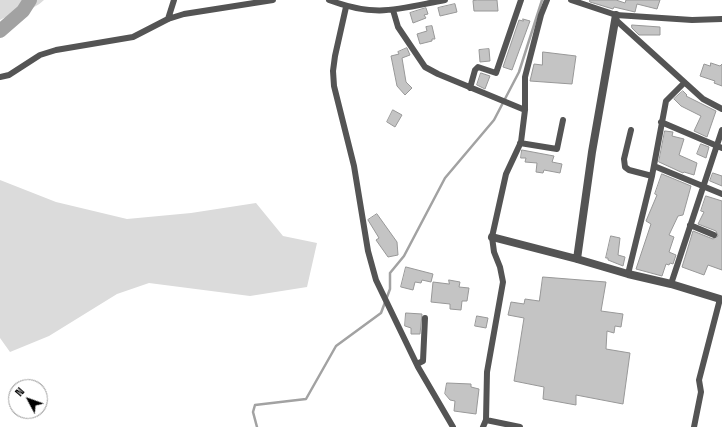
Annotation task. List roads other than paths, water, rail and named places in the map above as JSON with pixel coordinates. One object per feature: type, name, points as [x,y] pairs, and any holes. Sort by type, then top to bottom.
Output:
[{"type":"street","points":[[168,19],[174,0]]},
{"type":"street","points":[[0,77],[9,75],[40,55],[56,50],[133,37],[168,19],[184,14],[273,0]]},
{"type":"street","points":[[329,0],[362,10],[386,12],[445,0]]},
{"type":"street","points":[[470,88],[475,70],[478,67],[496,73],[521,0]]},
{"type":"street","points":[[483,427],[486,420],[487,372],[503,282],[500,267],[494,252],[492,237],[506,174],[520,143],[525,110],[525,77],[541,16],[547,0]]},
{"type":"street","points":[[571,0],[617,18],[692,20],[722,19]]},
{"type":"street","points":[[346,6],[335,56],[333,71],[334,86],[354,166],[366,244],[376,280],[417,364],[453,427]]},
{"type":"street","points":[[393,10],[398,28],[425,67],[470,88],[525,110]]},
{"type":"street","points":[[617,18],[684,83],[703,99],[722,109]]},
{"type":"street","points":[[577,259],[592,152],[617,18]]},
{"type":"street","points":[[628,274],[652,176],[666,101],[684,83]]},
{"type":"street","points":[[520,143],[556,149],[564,120]]},
{"type":"street","points":[[661,122],[719,147]]},
{"type":"street","points":[[631,130],[623,162],[625,167],[629,170],[652,176]]},
{"type":"street","points":[[671,284],[703,186],[719,147],[722,130]]},
{"type":"street","points":[[654,166],[722,194]]},
{"type":"street","points":[[690,225],[714,235]]},
{"type":"street","points":[[492,237],[628,274],[671,284],[721,300],[699,380],[701,392],[694,427]]},
{"type":"street","points":[[417,364],[423,361],[425,318]]},
{"type":"street","points":[[486,420],[520,427]]},
{"type":"waterway","points":[[0,31],[23,11],[30,0]]},
{"type":"waterway","points":[[257,427],[253,412],[255,405],[306,399],[336,346],[381,313],[390,289],[390,273],[404,256],[445,178],[494,120],[519,72],[542,0]]}]
